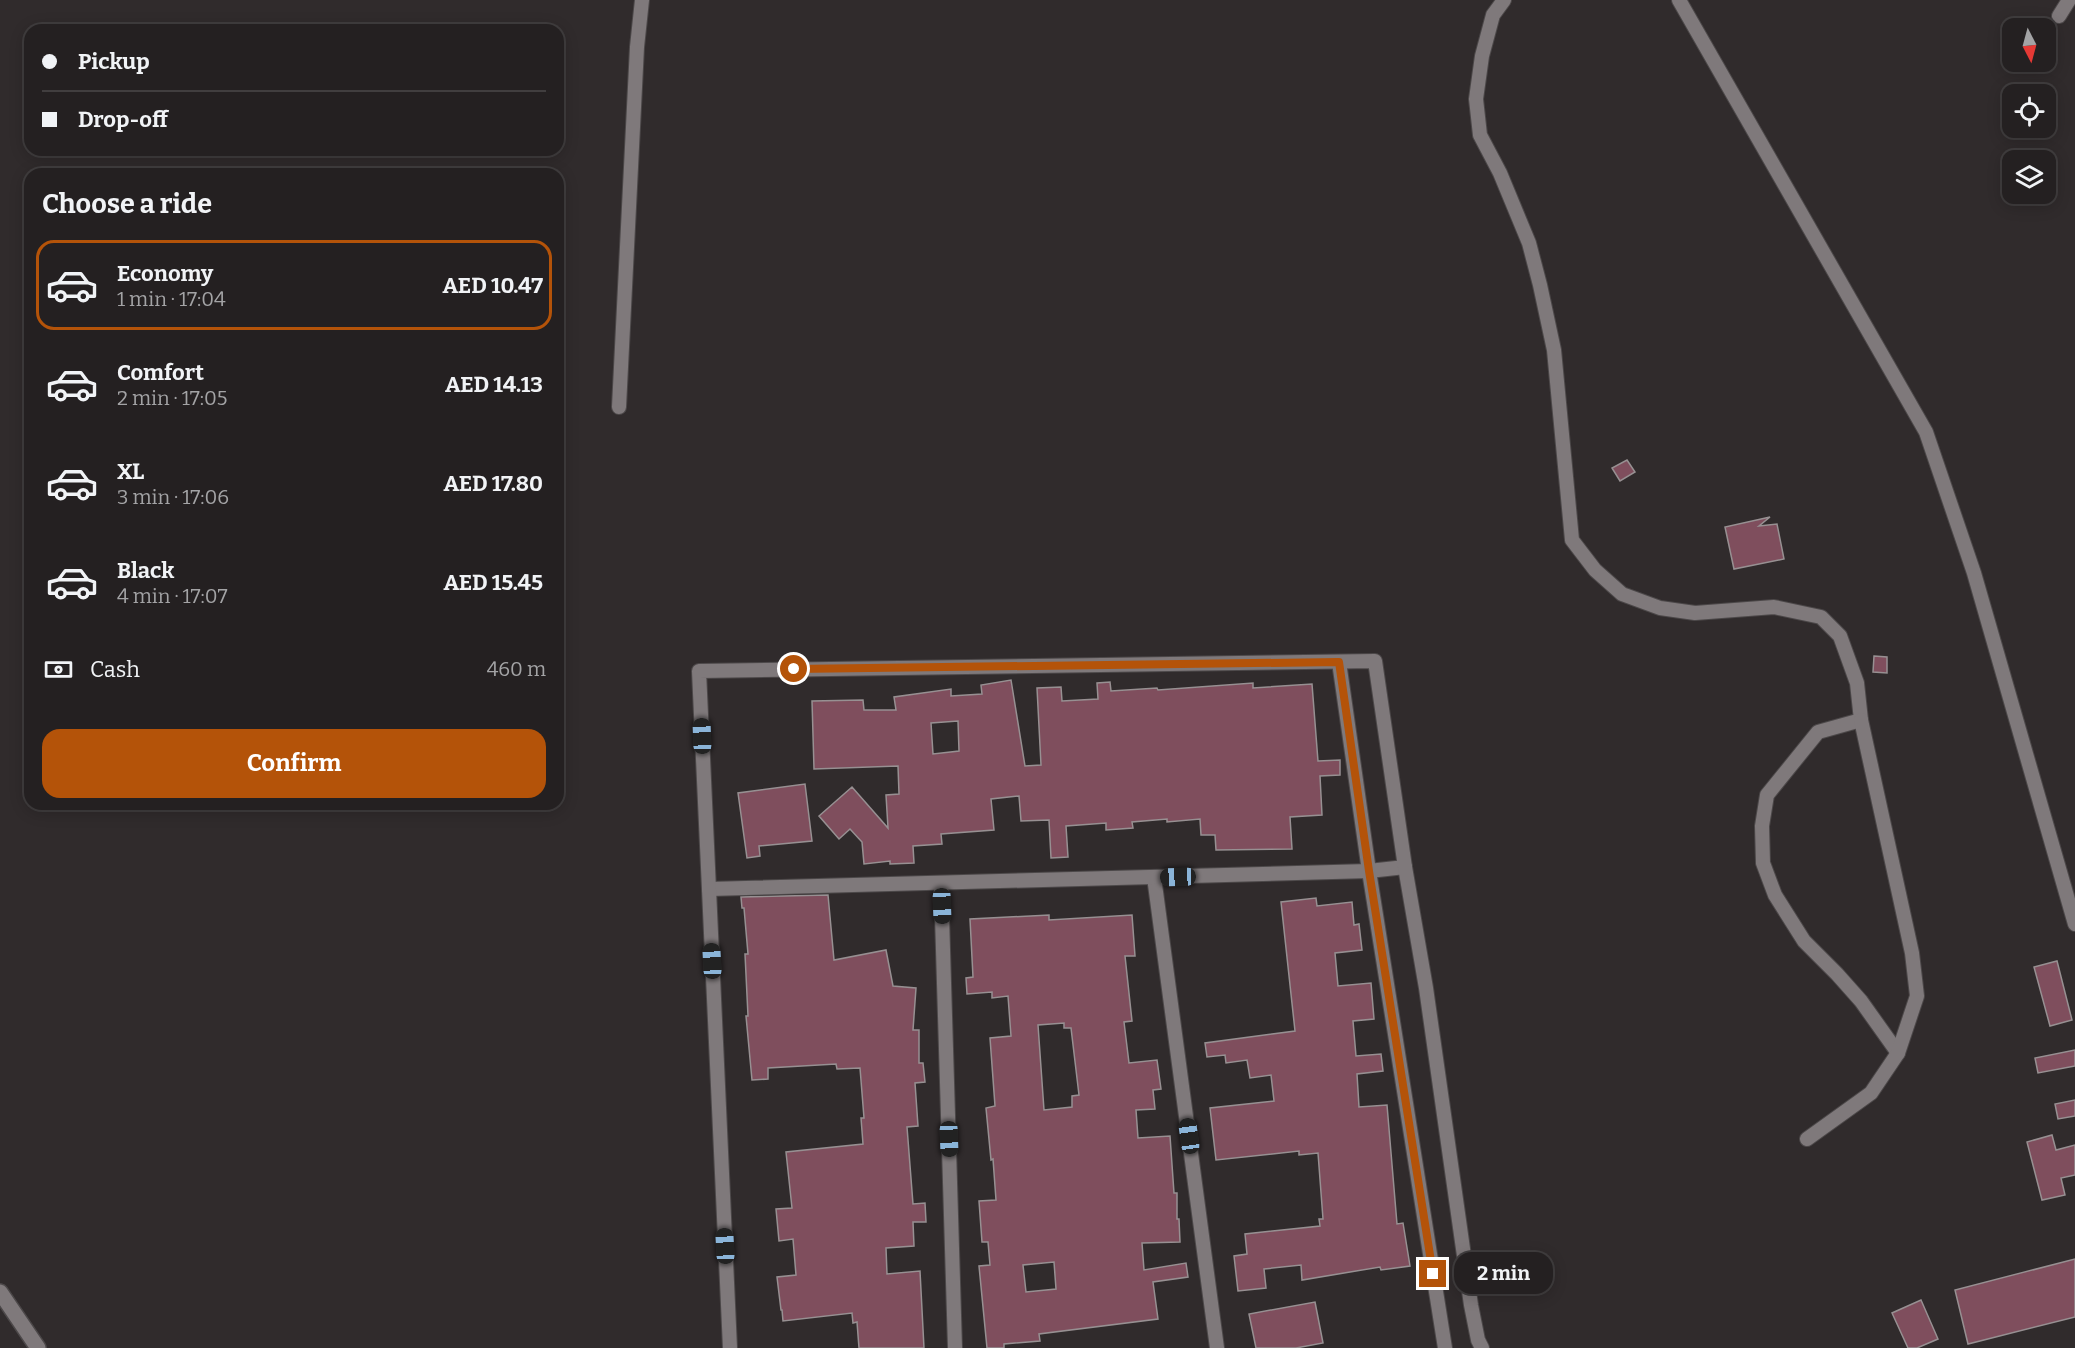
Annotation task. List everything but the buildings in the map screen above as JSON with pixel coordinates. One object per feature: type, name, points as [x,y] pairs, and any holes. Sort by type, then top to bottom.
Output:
[{"type":"main road","points":[[0,1292],[38,1348]]},
{"type":"street","points":[[619,407],[637,47],[642,0]]},
{"type":"street","points":[[1504,0],[1493,15],[1482,56],[1476,99],[1480,135],[1500,173],[1529,243],[1540,285],[1554,350],[1572,540],[1595,570],[1622,594],[1660,608],[1695,613],[1774,607],[1821,617],[1840,636],[1857,683],[1861,720],[1912,953],[1917,996],[1898,1053],[1871,1093],[1807,1139]]},
{"type":"street","points":[[1680,0],[1926,432],[1974,573],[2075,924]]},
{"type":"street","points":[[2059,16],[2069,0]]},
{"type":"street","points":[[730,1348],[699,670],[1375,661],[1472,1305],[1478,1340],[1482,1348]]},
{"type":"street","points":[[1339,662],[1369,871],[1445,1348]]},
{"type":"street","points":[[1861,720],[1818,732],[1767,795],[1762,826],[1763,862],[1775,895],[1804,941],[1861,1001],[1898,1053]]},
{"type":"street","points":[[709,889],[1369,871],[1405,867]]},
{"type":"street","points":[[1154,877],[1217,1348]]},
{"type":"street","points":[[941,883],[955,1348]]},
{"type":"route","points":[[794,669],[1339,662],[1369,871],[1433,1274]]}]
